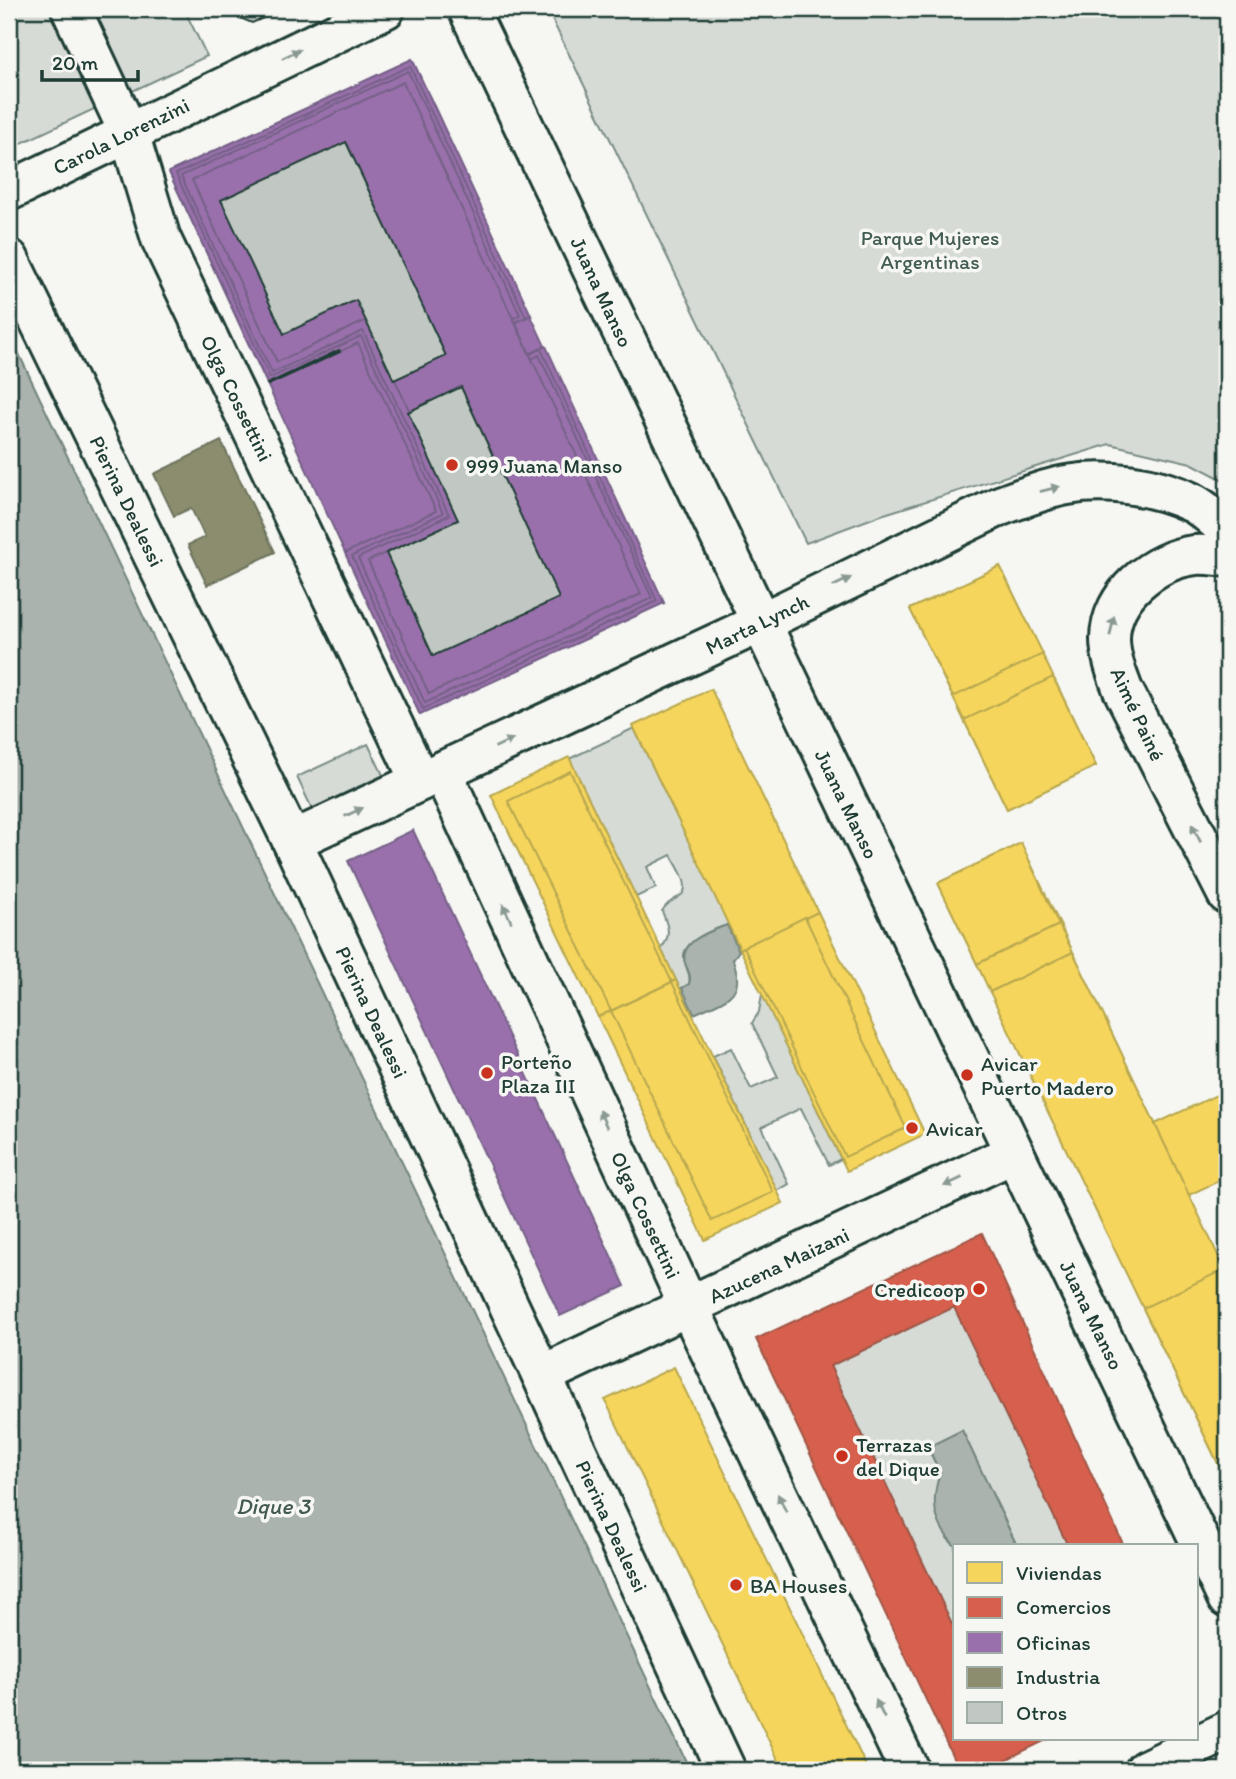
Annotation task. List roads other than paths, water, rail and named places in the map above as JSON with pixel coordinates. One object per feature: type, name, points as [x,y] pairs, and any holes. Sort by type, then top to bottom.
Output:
[{"type":"street","name":"Olga Cossettini","points":[[71,9],[129,133],[161,239],[431,776],[689,1307],[909,1770]]},
{"type":"street","name":"Carola Lorenzini","points":[[9,191],[385,9]]},
{"type":"street","name":"Juana Manso","points":[[468,9],[1227,1598]]},
{"type":"street","name":"Pierina Dealessi","points":[[9,259],[292,841],[726,1770]]},
{"type":"street","name":"Marta Lynch","points":[[292,841],[760,623],[1000,506],[1039,491],[1095,482],[1153,489],[1196,504],[1227,529]]},
{"type":"street","name":"Aimé Painé","points":[[1227,557],[1198,554],[1172,560],[1157,568],[1129,590],[1111,624],[1110,640],[1111,654],[1123,690],[1227,894]]},
{"type":"street","name":"Azucena Maizani","points":[[542,1375],[1014,1153]]},
{"type":"street","points":[[1145,1770],[1227,1731]]},
{"type":"water","name":"Dique 3","points":[[9,333],[690,1770],[9,1770]]},
{"type":"water","points":[[727,925],[739,951],[733,959],[737,983],[730,996],[694,1014],[682,988],[690,981],[684,955],[691,943],[698,938]]},
{"type":"water","points":[[962,1430],[1016,1544],[953,1544],[938,1521],[935,1494],[940,1473],[928,1447]]},
{"type":"place","name":"999 Juana Manso","points":[[452,465]]},
{"type":"place","name":"Porteño Plaza III","points":[[487,1073]]},
{"type":"place","name":"Avicar Puerto Madero","points":[[967,1075]]},
{"type":"place","name":"Avicar","points":[[912,1128]]},
{"type":"place","name":"Credicoop","points":[[979,1289]]},
{"type":"place","name":"Terrazas del Dique","points":[[842,1456]]},
{"type":"place","name":"BA Houses","points":[[736,1585]]},
{"type":"park label","name":"Parque Mujeres Argentinas","points":[[930,249]]}]
